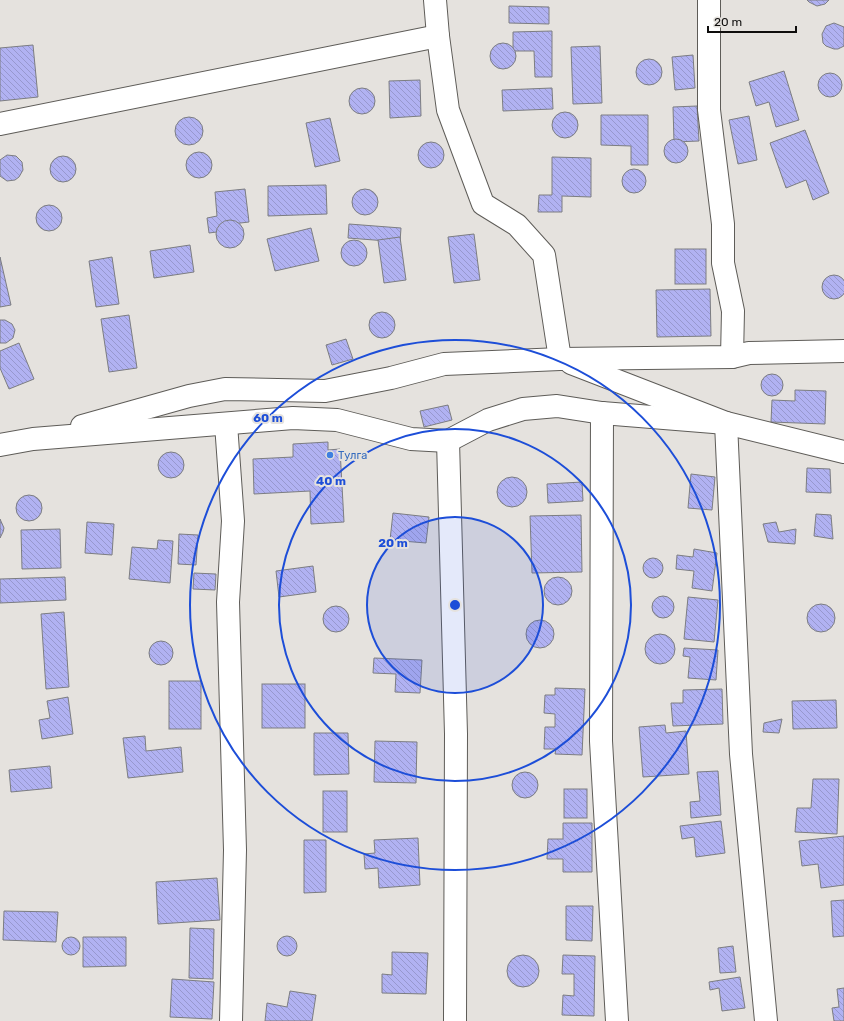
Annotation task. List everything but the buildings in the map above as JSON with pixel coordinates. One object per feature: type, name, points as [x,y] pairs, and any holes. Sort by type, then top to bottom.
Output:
[{"type":"street","points":[[435,0],[438,36],[448,110],[483,204],[516,225],[544,255],[560,359]]},
{"type":"street","points":[[709,0],[709,110],[723,224],[723,263],[733,311],[732,357]]},
{"type":"street","points":[[0,124],[438,36]]},
{"type":"street","points":[[0,445],[33,439],[189,396],[225,389],[326,391],[391,378],[444,364],[560,359],[732,357],[749,353],[844,351]]},
{"type":"street","points":[[560,359],[726,423],[844,452]]},
{"type":"street","points":[[33,439],[293,418],[337,420],[411,439],[448,441],[488,420],[523,408],[557,406],[602,413],[726,423]]},
{"type":"street","points":[[602,413],[601,741],[617,1021]]},
{"type":"street","points":[[726,423],[741,754],[766,1021]]},
{"type":"street","points":[[226,424],[233,521],[228,602],[235,850],[231,1021]]},
{"type":"street","points":[[448,441],[456,734],[455,1021]]},
{"type":"place","name":"Тулга","points":[[330,455]]}]
